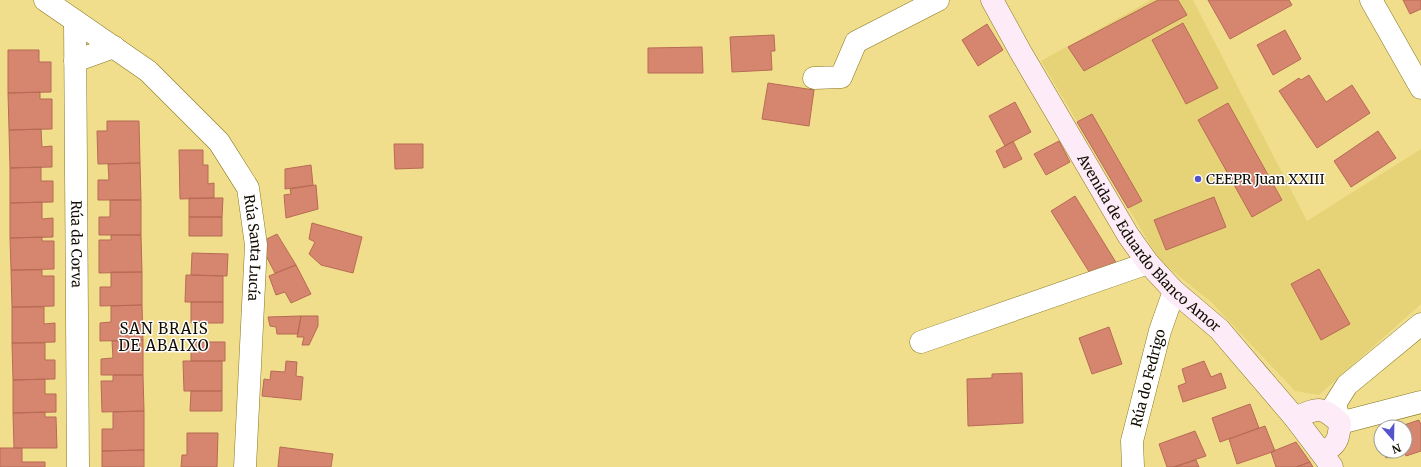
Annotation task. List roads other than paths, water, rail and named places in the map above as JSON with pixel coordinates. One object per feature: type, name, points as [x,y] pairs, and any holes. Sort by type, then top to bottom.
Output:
[{"type":"street","name":"Rúa Santa Lucía","points":[[45,0],[148,71],[219,142],[248,188],[256,245],[244,467]]},
{"type":"street","points":[[814,78],[841,77],[856,42],[938,0]]},
{"type":"street","name":"Avenida de Eduardo Blanco Amor","points":[[992,0],[1020,51],[1128,235],[1148,263],[1174,291],[1219,329],[1295,418],[1327,460]]},
{"type":"street","points":[[1371,0],[1421,88]]},
{"type":"street","name":"Rúa da Corva","points":[[75,21],[78,467]]},
{"type":"street","points":[[75,61],[114,47]]},
{"type":"street","points":[[921,342],[1148,263]]},
{"type":"street","name":"Rúa do Fedrigo","points":[[1133,467],[1132,441],[1160,331],[1174,291]]},
{"type":"street","points":[[1327,460],[1340,433],[1340,423],[1335,404],[1346,385],[1421,324]]},
{"type":"street","points":[[1340,423],[1421,402]]},
{"type":"street","points":[[1295,418],[1321,409],[1331,414],[1340,423]]},
{"type":"place","name":"CEEPR Juan XXIII","points":[[1198,179]]},
{"type":"district","name":"SAN BRAIS DE ABAIXO","points":[[164,338]]}]
